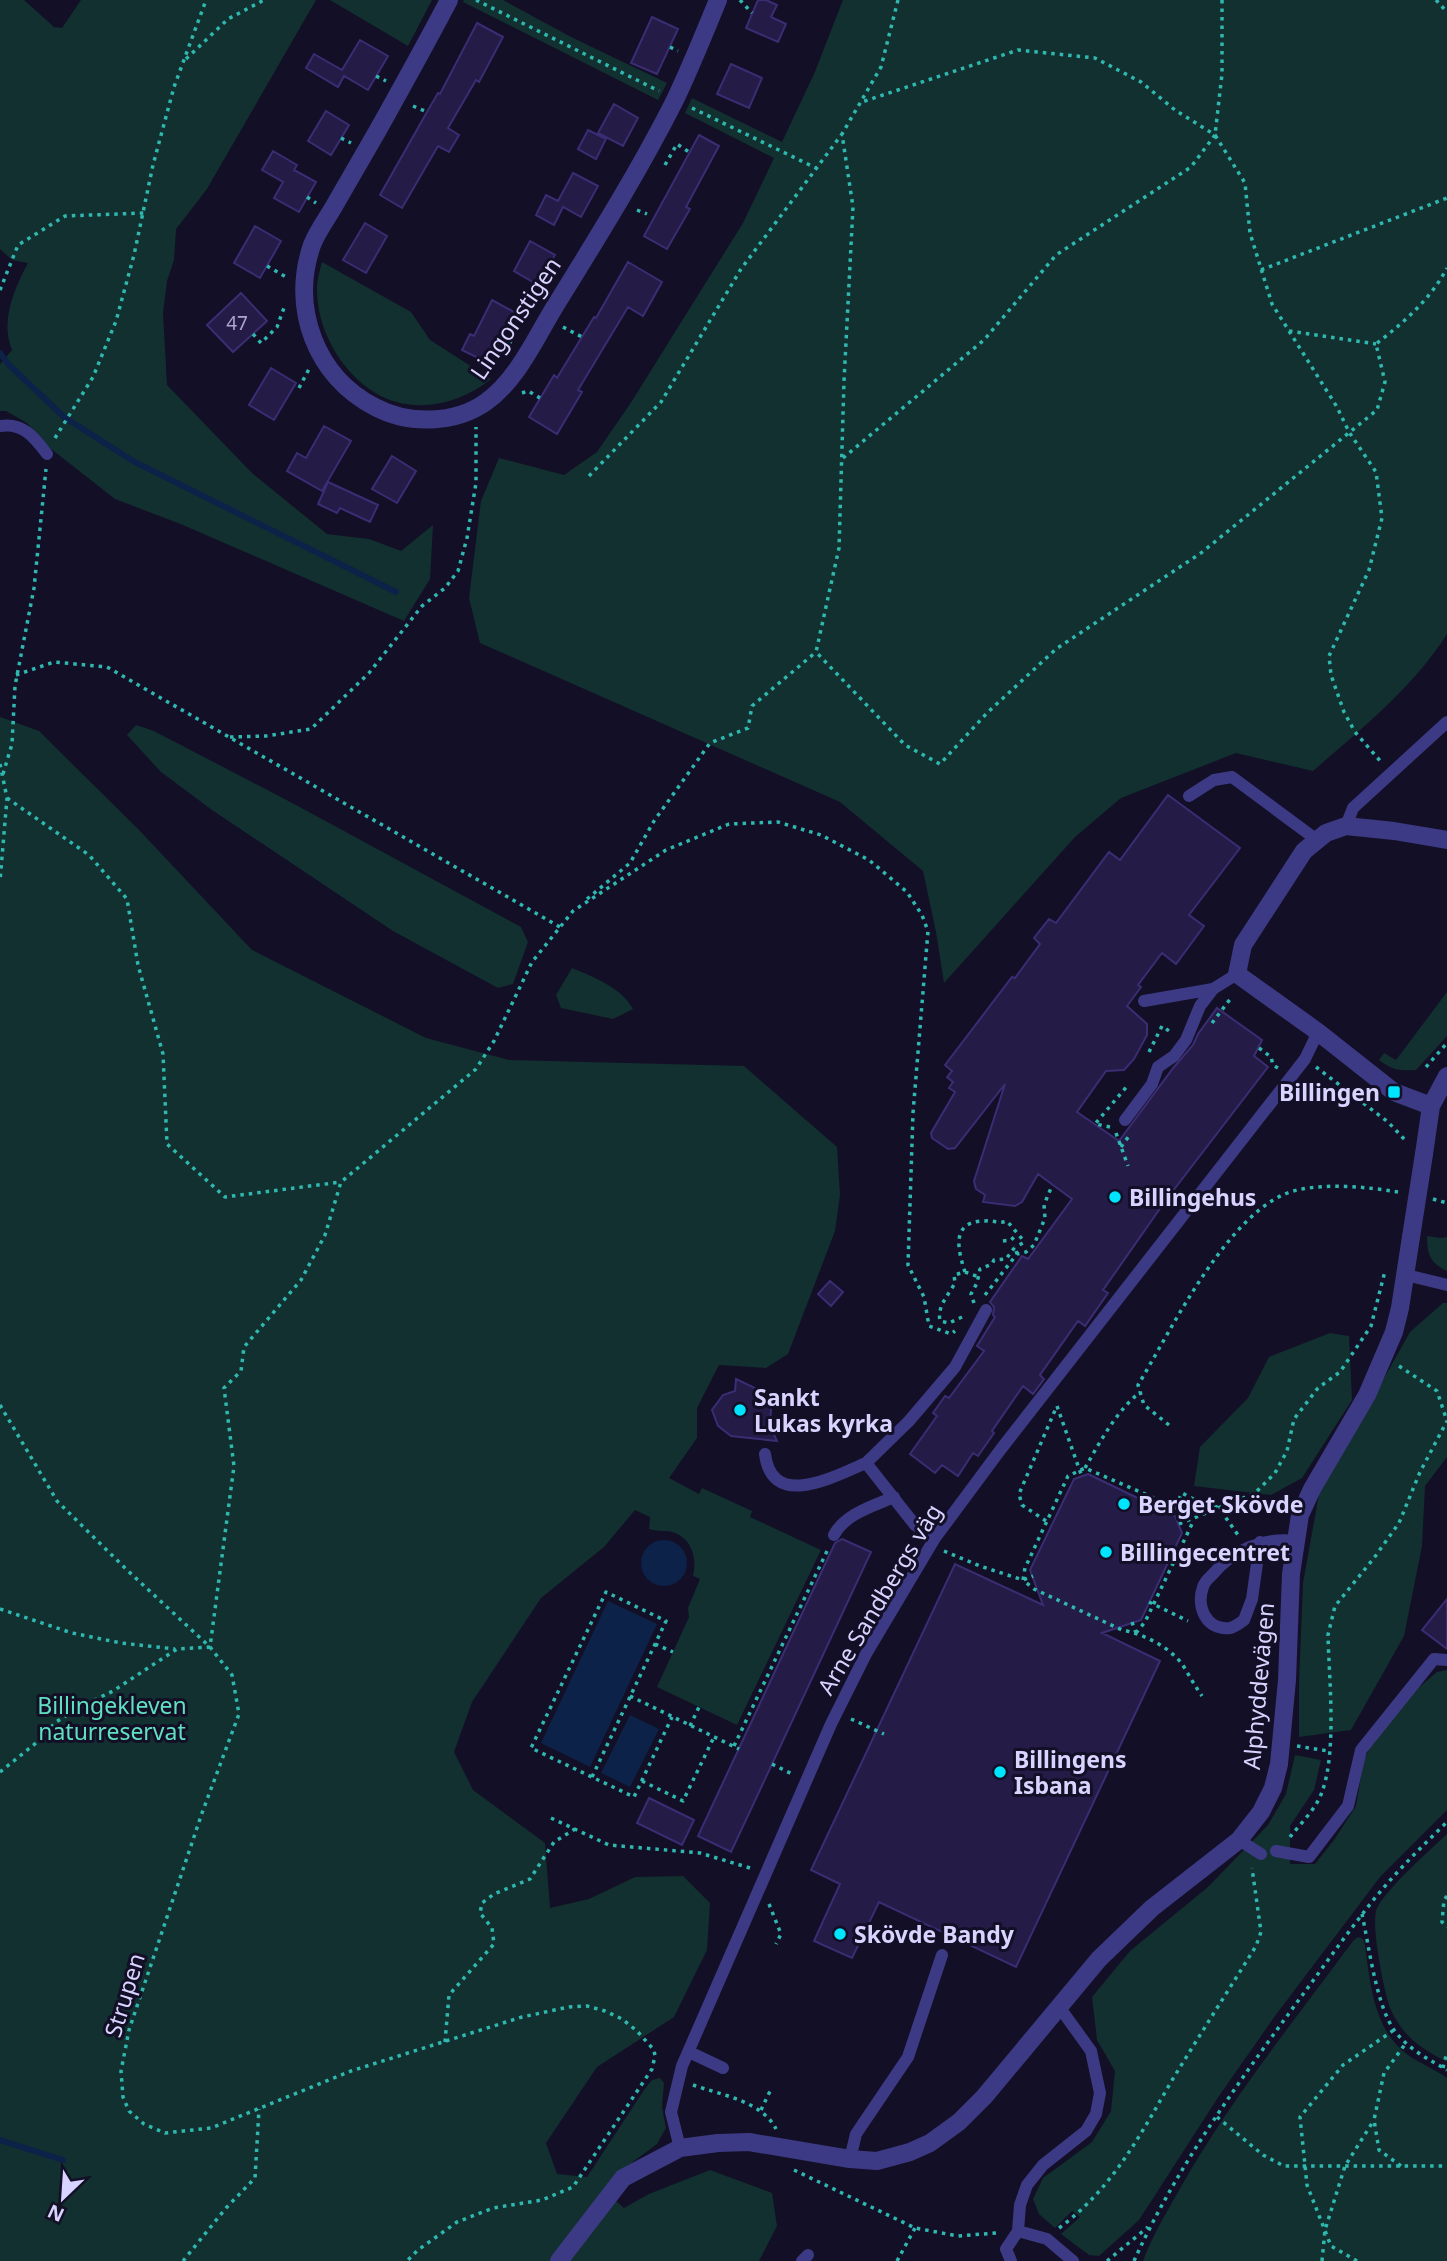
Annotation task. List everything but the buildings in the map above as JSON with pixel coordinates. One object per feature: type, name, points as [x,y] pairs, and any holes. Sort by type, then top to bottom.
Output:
[{"type":"street","name":"Lingonstigen","points":[[449,0],[313,244],[304,290],[309,328],[316,346],[325,363],[340,381],[357,397],[379,409],[397,416],[418,419],[439,419],[472,410],[498,392],[517,367],[615,211],[660,130],[718,0]]},
{"type":"street","points":[[1432,1106],[1394,1092],[1318,1032],[1237,974],[1243,945],[1304,851],[1326,833],[1346,826],[1447,840]]},
{"type":"street","name":"Alphyddevägen","points":[[680,2148],[749,2142],[850,2160],[891,2159],[930,2143],[959,2122],[984,2097],[1099,1959],[1152,1908],[1238,1840],[1261,1812],[1273,1788],[1279,1764],[1285,1714],[1295,1541],[1300,1515],[1312,1489],[1367,1395],[1394,1332],[1411,1237],[1416,1153],[1432,1106],[1447,1076]]},
{"type":"street","points":[[559,2261],[623,2178],[680,2148]]},
{"type":"lane","points":[[0,426],[22,428],[32,435],[47,454]]},
{"type":"lane","points":[[1346,826],[1353,808],[1447,722]]},
{"type":"lane","points":[[1189,796],[1214,780],[1232,777],[1317,840]]},
{"type":"lane","points":[[1120,1124],[1152,1084],[1158,1067],[1174,1056],[1186,1040],[1190,1024],[1213,989],[1237,974]]},
{"type":"lane","points":[[1144,1001],[1213,989]]},
{"type":"lane","name":"Arne Sandbergs väg","points":[[680,2148],[671,2112],[677,2078],[837,1712],[866,1654],[935,1538],[1000,1449],[1305,1059],[1318,1032]]},
{"type":"lane","points":[[1406,1275],[1447,1285]]},
{"type":"lane","points":[[765,1454],[766,1465],[776,1478],[787,1485],[798,1487],[811,1485],[866,1463],[909,1421],[955,1367],[981,1309]]},
{"type":"lane","points":[[866,1463],[915,1525],[935,1538]]},
{"type":"lane","points":[[834,1535],[839,1525],[853,1516],[894,1497]]},
{"type":"lane","points":[[1260,1542],[1252,1599],[1244,1620],[1231,1628],[1217,1627],[1206,1619],[1200,1608],[1203,1585],[1226,1559],[1260,1542],[1295,1541]]},
{"type":"lane","points":[[1276,1851],[1309,1857],[1322,1843],[1348,1806],[1361,1750],[1434,1658],[1447,1660]]},
{"type":"lane","points":[[1238,1840],[1261,1854]]},
{"type":"lane","points":[[850,2160],[856,2134],[908,2057],[942,1955]]},
{"type":"lane","points":[[1010,2261],[1006,2249],[1018,2231],[1020,2205],[1027,2185],[1043,2165],[1086,2131],[1096,2113],[1100,2093],[1091,2052],[1060,2008]]},
{"type":"lane","points":[[689,2052],[723,2068]]},
{"type":"lane","points":[[1018,2231],[1047,2239],[1073,2261]]},
{"type":"path","points":[[3,774],[12,744],[16,675],[34,588],[43,517],[47,454],[66,418],[93,377],[104,353],[126,285],[174,87],[206,0]]},
{"type":"path","points":[[184,61],[228,19],[264,0]]},
{"type":"path","points":[[476,0],[665,94]]},
{"type":"path","points":[[740,0],[752,13]]},
{"type":"path","points":[[589,476],[661,402],[741,269],[842,134],[881,67],[898,0]]},
{"type":"path","points":[[843,458],[984,340],[1056,255],[1191,167],[1215,135],[1222,74],[1222,0]]},
{"type":"path","points":[[1437,0],[1447,12]]},
{"type":"path","points":[[860,103],[1018,50],[1095,58],[1141,82],[1175,110],[1215,135],[1245,183],[1250,233],[1272,304],[1376,472],[1382,518],[1369,570],[1329,656],[1331,675],[1354,732],[1391,773]]},
{"type":"path","points":[[412,108],[414,105],[427,112]]},
{"type":"path","points":[[686,105],[816,168]]},
{"type":"path","points":[[7,798],[89,855],[127,899],[138,965],[163,1054],[167,1144],[225,1197],[341,1182],[476,1069],[494,1041],[532,962],[573,911],[630,863],[660,812],[710,743],[748,728],[752,706],[816,652],[839,548],[853,207],[842,134]]},
{"type":"path","points":[[665,165],[677,144],[690,152]]},
{"type":"path","points":[[1261,270],[1447,198]]},
{"type":"path","points":[[633,216],[637,209],[647,214]]},
{"type":"path","points":[[0,290],[18,245],[65,216],[144,214]]},
{"type":"path","points":[[267,266],[293,281]]},
{"type":"path","points":[[1289,331],[1376,344],[1409,318],[1438,286],[1447,268]]},
{"type":"path","points":[[253,334],[261,343],[277,327],[288,299]]},
{"type":"path","points":[[558,324],[582,337]]},
{"type":"path","points":[[501,338],[517,345]]},
{"type":"path","points":[[816,652],[905,744],[940,764],[986,713],[1056,649],[1202,553],[1377,410],[1385,382],[1376,344]]},
{"type":"path","points":[[299,388],[312,364]]},
{"type":"path","points":[[513,393],[528,391],[540,398]]},
{"type":"path","points":[[228,737],[266,736],[311,729],[369,673],[422,606],[444,588],[458,571],[467,538],[476,483],[475,421]]},
{"type":"path","points":[[16,675],[54,662],[107,667],[560,927]]},
{"type":"path","points":[[0,764],[7,798],[0,881]]},
{"type":"path","points":[[573,911],[666,850],[729,824],[778,822],[821,835],[869,860],[906,892],[922,915],[928,931],[913,1113],[908,1265],[924,1297],[929,1326],[951,1334],[959,1328]]},
{"type":"path","points":[[1426,1067],[1447,1043]]},
{"type":"path","points":[[1259,1048],[1271,1057],[1273,1065],[1290,1078]]},
{"type":"path","points":[[1305,1059],[1388,1122],[1416,1153]]},
{"type":"path","points":[[1120,1124],[1128,1166]]},
{"type":"path","points":[[0,1609],[72,1633],[121,1643],[177,1649],[210,1647],[234,1466],[225,1388],[241,1371],[244,1347],[301,1280],[325,1235],[341,1182]]},
{"type":"path","points":[[1169,1424],[1144,1405],[1138,1385],[1232,1235],[1263,1206],[1296,1190],[1346,1186],[1407,1194]]},
{"type":"path","points":[[965,1272],[957,1243],[968,1224],[977,1220],[1000,1223],[1007,1221],[1023,1240],[1006,1259],[993,1260],[992,1264],[980,1269],[970,1297],[981,1309],[985,1295],[1017,1254],[1026,1252],[1034,1245],[1045,1218],[1044,1205],[1051,1188]]},
{"type":"path","points":[[1431,1199],[1447,1203]]},
{"type":"path","points":[[1003,1241],[1011,1240],[1017,1234]]},
{"type":"path","points":[[1015,1247],[1017,1254]]},
{"type":"path","points":[[1179,1524],[1255,1493],[1275,1473],[1287,1451],[1294,1419],[1318,1388],[1340,1372],[1371,1326],[1388,1260]]},
{"type":"path","points":[[968,1313],[949,1323],[940,1321],[939,1317],[944,1298],[955,1283],[954,1275],[965,1272],[979,1277]]},
{"type":"path","points":[[1384,1357],[1437,1391],[1447,1421]]},
{"type":"path","points":[[1023,1580],[1025,1568],[1068,1476],[1085,1468],[1103,1436],[1127,1403],[1140,1392]]},
{"type":"path","name":"Strupen","points":[[0,1405],[57,1501],[210,1647],[232,1675],[239,1714],[129,2030],[121,2071],[123,2097],[129,2111],[144,2124],[165,2133],[211,2128],[351,2071],[550,2010],[587,2006],[622,2019],[637,2031],[653,2050],[655,2056],[652,2069],[573,2187],[542,2200],[493,2208],[457,2222],[407,2261]]},
{"type":"path","points":[[1046,1521],[1022,1505],[1019,1494],[1057,1406]]},
{"type":"path","points":[[1061,1419],[1082,1476]]},
{"type":"path","points":[[1085,1468],[1175,1507],[1192,1524],[1145,1622],[1136,1633]]},
{"type":"path","points":[[1079,1469],[1087,1469],[1173,1509],[1186,1521]]},
{"type":"path","points":[[1175,1507],[1182,1493],[1201,1503],[1219,1508],[1247,1548]]},
{"type":"path","points":[[629,1696],[736,1747],[834,1535]]},
{"type":"path","points":[[946,1552],[1023,1580],[1034,1589],[1122,1630],[1136,1633],[1166,1649],[1183,1665],[1202,1696]]},
{"type":"path","points":[[1023,1580],[1033,1576]]},
{"type":"path","points":[[592,1777],[666,1621],[606,1592],[531,1748],[634,1797],[672,1717]]},
{"type":"path","points":[[1149,1602],[1190,1622]]},
{"type":"path","points":[[1132,1622],[1136,1633]]},
{"type":"path","points":[[655,1644],[673,1652]]},
{"type":"path","points":[[0,1772],[36,1743],[56,1722],[113,1691],[177,1649]]},
{"type":"path","points":[[690,1726],[699,1707]]},
{"type":"path","points":[[846,1717],[884,1734]]},
{"type":"path","points":[[642,1781],[683,1801],[714,1737]]},
{"type":"path","points":[[772,1764],[795,1775]]},
{"type":"path","points":[[551,1818],[609,1845],[700,1853],[733,1861],[765,1874]]},
{"type":"path","points":[[1134,2261],[1150,2225],[1217,2117],[1273,2035],[1362,1914],[1419,1849],[1447,1822]]},
{"type":"path","points":[[445,2042],[449,1995],[494,1944],[492,1928],[480,1913],[482,1903],[494,1894],[530,1879],[554,1842],[575,1829]]},
{"type":"path","points":[[766,1894],[781,1934],[776,1944]]},
{"type":"path","points":[[1447,1896],[1444,1900],[1442,1922],[1447,1927]]},
{"type":"path","points":[[1362,1914],[1380,1995],[1394,2030],[1413,2049],[1445,2069],[1447,2052]]},
{"type":"path","points":[[1357,2261],[1331,2246],[1307,2185],[1300,2117],[1343,2065],[1394,2030]]},
{"type":"path","points":[[1322,2261],[1325,2230],[1345,2166],[1374,2120],[1384,2073],[1406,2043]]},
{"type":"path","points":[[677,2078],[761,2110],[771,2118],[778,2132],[781,2164],[915,2228],[958,2236],[1018,2231]]},
{"type":"path","points":[[761,2110],[771,2089]]},
{"type":"path","points":[[183,2261],[226,2208],[255,2178],[259,2109]]},
{"type":"path","points":[[1217,2117],[1263,2155],[1284,2166],[1447,2166]]},
{"type":"path","points":[[1374,2120],[1379,2150],[1403,2167]]},
{"type":"path","points":[[1107,2261],[1150,2225]]},
{"type":"path","points":[[898,2261],[915,2228]]},
{"type":"green space","points":[[0,0],[24,0],[54,27],[62,28],[81,0],[316,0],[207,189],[176,229],[174,260],[167,281],[163,313],[167,385],[252,473],[327,534],[369,539],[401,551],[433,525],[430,579],[404,621],[183,525],[115,499],[46,445],[27,423],[6,411],[0,411],[0,364],[12,350],[7,328],[10,306],[28,263],[12,260],[0,249]]},
{"type":"green space","points":[[330,0],[432,0],[408,46]]},
{"type":"green space","points":[[503,0],[571,37],[667,83],[658,100],[463,2]]},
{"type":"green space","points":[[843,0],[1447,0],[1447,634],[1402,690],[1313,771],[1236,753],[1121,798],[1075,837],[944,983],[923,871],[840,802],[480,643],[469,598],[481,501],[499,458],[564,475],[597,452],[743,223],[774,158],[685,113],[692,98],[782,142],[814,74]]},
{"type":"green space","points":[[322,262],[411,312],[430,340],[491,379],[462,397],[429,405],[406,404],[387,399],[370,390],[342,362],[323,326],[317,288]]},
{"type":"green space","name":"Billingekleven naturreservat","points":[[0,717],[39,731],[139,830],[252,950],[426,1038],[509,1060],[744,1066],[837,1147],[840,1195],[835,1231],[788,1354],[766,1368],[719,1365],[697,1408],[697,1438],[669,1478],[699,1494],[702,1488],[752,1511],[750,1517],[821,1550],[737,1725],[657,1687],[689,1617],[688,1608],[700,1579],[693,1576],[693,1554],[687,1541],[675,1533],[649,1529],[650,1517],[635,1510],[604,1547],[541,1598],[472,1702],[454,1752],[473,1790],[545,1843],[550,1908],[589,1899],[635,1877],[683,1876],[710,1903],[707,1950],[674,2017],[597,2067],[546,2143],[557,2174],[587,2177],[644,2090],[652,2080],[660,2078],[664,2083],[662,2107],[666,2128],[657,2144],[618,2173],[604,2190],[624,2208],[649,2194],[710,2170],[772,2193],[777,2226],[759,2261],[0,2261]]},
{"type":"green space","points":[[136,725],[154,731],[296,805],[521,927],[528,942],[513,984],[498,988],[393,931],[212,810],[161,772],[127,735]]},
{"type":"green space","points":[[572,968],[615,989],[633,1009],[613,1019],[561,1008],[556,995]]},
{"type":"green space","points":[[1447,992],[1447,1036],[1416,1070],[1396,1069],[1379,1060],[1384,1053],[1396,1060]]},
{"type":"green space","points":[[1427,1236],[1447,1237],[1447,1271],[1431,1257]]},
{"type":"green space","points":[[1443,1303],[1447,1303],[1447,1457],[1425,1486],[1422,1546],[1404,1636],[1351,1730],[1299,1737],[1303,1583],[1319,1494],[1410,1332]]},
{"type":"green space","points":[[1330,1333],[1349,1336],[1352,1400],[1302,1478],[1271,1495],[1194,1486],[1200,1447],[1248,1398],[1269,1357]]},
{"type":"green space","points":[[1447,1670],[1447,1810],[1380,1877],[1275,2016],[1219,2096],[1139,2220],[1099,2256],[1089,2255],[1061,2234],[1080,2217],[1072,2211],[1055,2228],[1039,2214],[1033,2199],[1043,2178],[1092,2142],[1111,2111],[1115,2071],[1097,2040],[1092,1997],[1130,1951],[1208,1887],[1268,1825],[1286,1794],[1295,1755],[1321,1760],[1314,1790],[1290,1826],[1290,1864],[1315,1864],[1356,1806],[1364,1759],[1374,1740],[1417,1689],[1437,1672]]},
{"type":"green space","points":[[1447,1834],[1447,2062],[1413,2041],[1402,2029],[1390,2008],[1381,1973],[1375,1916],[1377,1908],[1390,1890]]},
{"type":"green space","points":[[1358,1937],[1363,1939],[1365,1945],[1376,2005],[1388,2033],[1408,2055],[1447,2078],[1447,2261],[1143,2261],[1166,2213],[1221,2122]]},
{"type":"water","points":[[664,1540],[681,1546],[687,1563],[681,1580],[664,1586],[647,1580],[641,1563],[647,1546]]},
{"type":"water","points":[[608,1601],[657,1624],[590,1767],[541,1743]]},
{"type":"water","points":[[630,1715],[659,1729],[630,1787],[601,1773]]},
{"type":"waterway","points":[[0,353],[9,365],[64,417],[133,461],[396,592]]},
{"type":"waterway","points":[[0,2140],[63,2160]]},
{"type":"place","name":"Billingen","points":[[1394,1092]]},
{"type":"place","name":"Billingehus","points":[[1115,1197]]},
{"type":"place","name":"Sankt Lukas kyrka","points":[[740,1410]]},
{"type":"place","name":"Berget Skövde","points":[[1124,1504]]},
{"type":"place","name":"Billingecentret","points":[[1106,1552]]},
{"type":"place","name":"Billingens Isbana","points":[[1000,1772]]},
{"type":"place","name":"Skövde Bandy","points":[[840,1934]]}]
